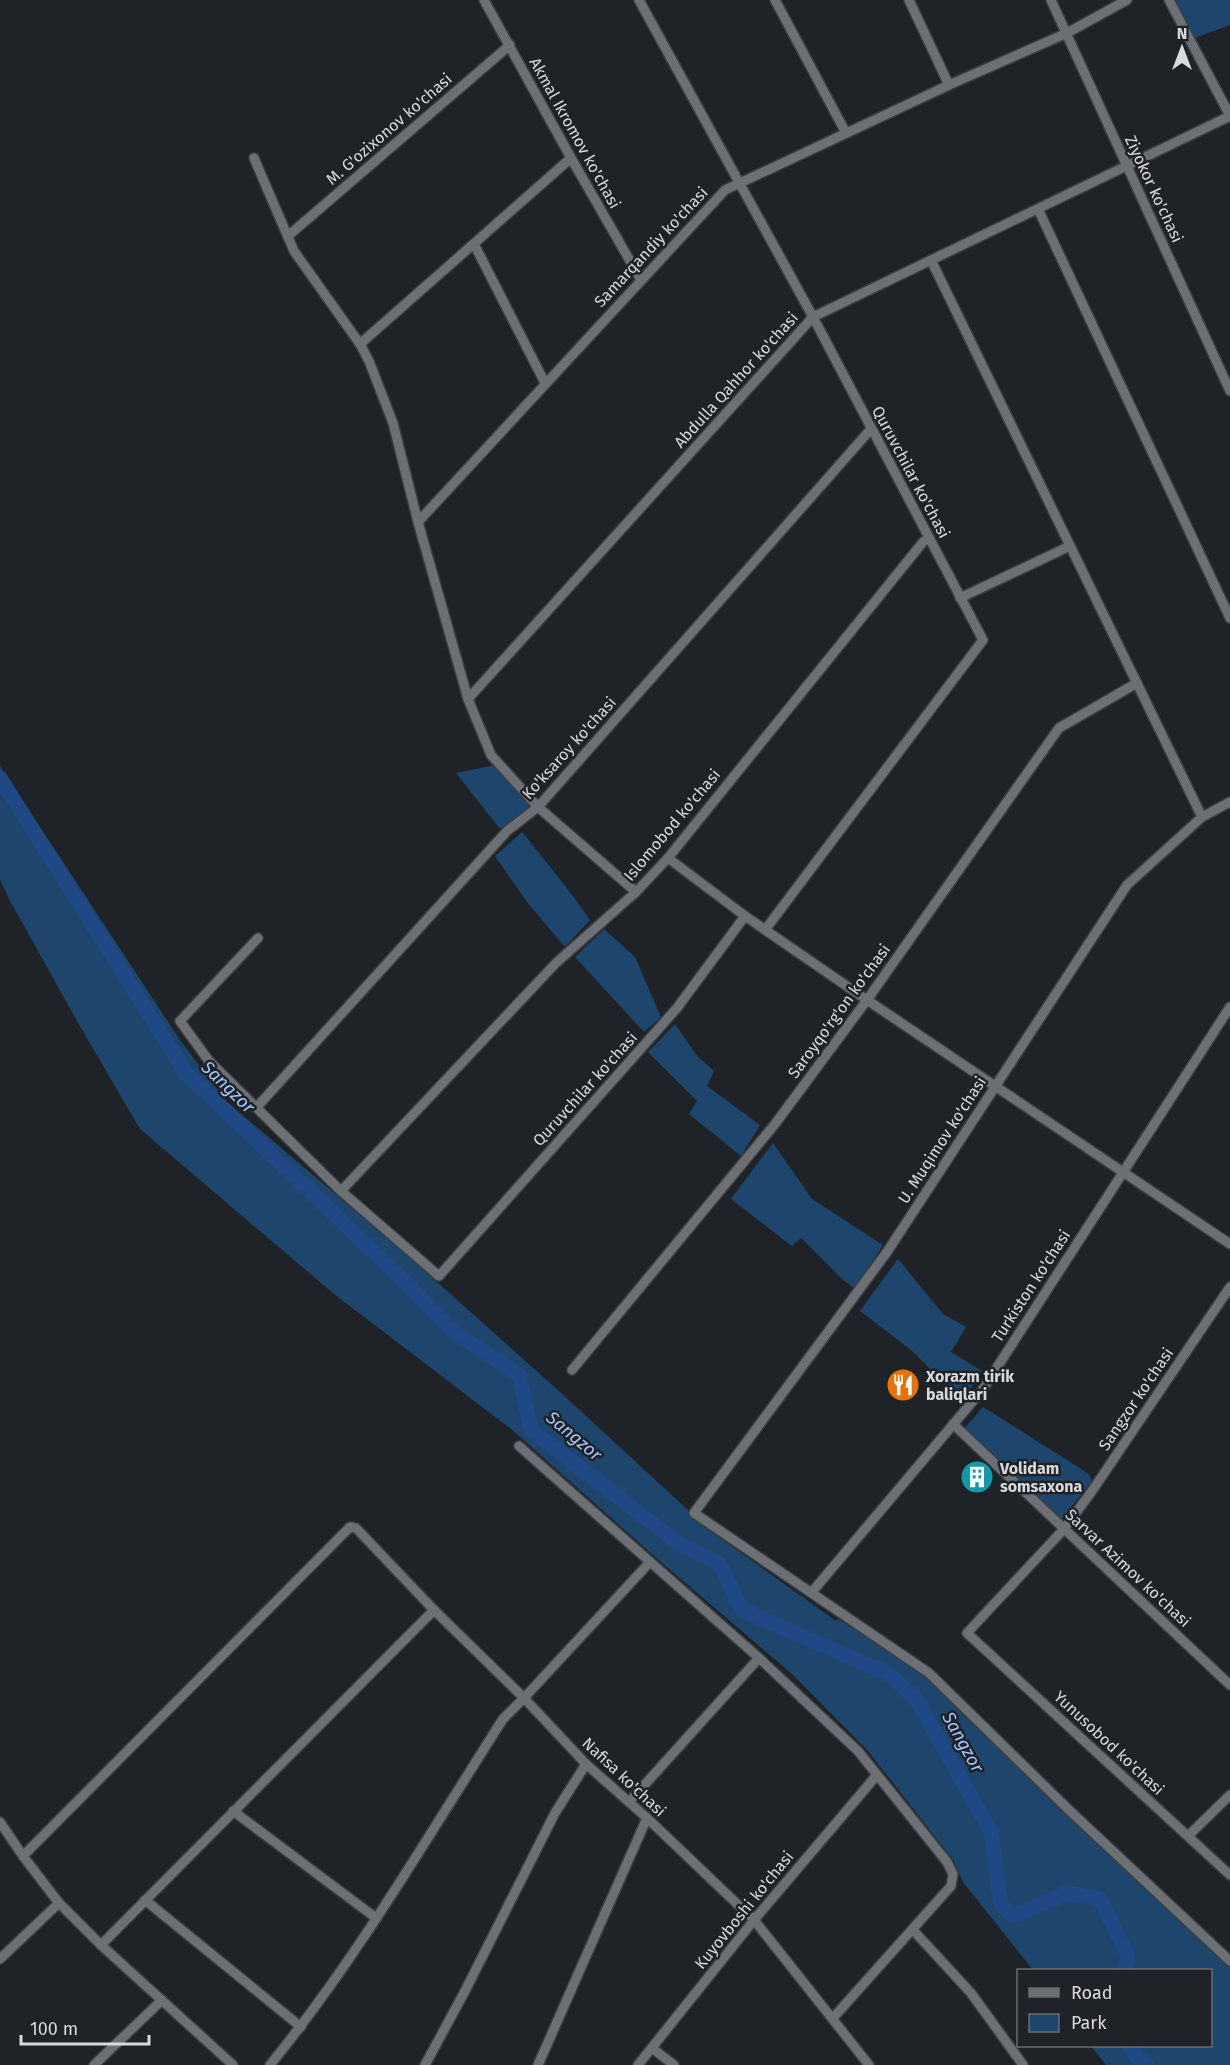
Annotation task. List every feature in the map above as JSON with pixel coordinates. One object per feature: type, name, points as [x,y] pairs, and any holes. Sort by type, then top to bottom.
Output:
[{"type":"street","name":"Akmal Ikromov ko'chasi","points":[[484,0],[641,280]]},
{"type":"street","name":"Quruvchilar ko'chasi","points":[[639,0],[813,317],[983,640],[765,930]]},
{"type":"street","points":[[775,0],[846,133]]},
{"type":"street","points":[[909,0],[950,85]]},
{"type":"street","name":"Ziyokor ko'chasi","points":[[1051,0],[1230,391]]},
{"type":"street","name":"Samarqandiy ko'chasi","points":[[418,522],[725,190],[1067,33],[1127,0]]},
{"type":"street","points":[[1169,0],[1230,116]]},
{"type":"street","name":"M. G'ozixonov ko'chasi","points":[[288,236],[510,45]]},
{"type":"street","name":"Abdulla Qahhor ko'chasi","points":[[468,699],[813,317],[1230,116]]},
{"type":"street","points":[[254,158],[294,251],[360,344],[393,423],[418,522],[468,699],[491,756],[538,807],[636,892]]},
{"type":"street","points":[[360,344],[571,158]]},
{"type":"street","points":[[1038,209],[1230,618]]},
{"type":"street","points":[[474,244],[545,383]]},
{"type":"street","points":[[932,260],[1202,817]]},
{"type":"street","name":"Ko'ksaroy ko'chasi","points":[[257,1107],[507,831],[538,807],[871,429]]},
{"type":"street","name":"Islomobod ko'chasi","points":[[341,1191],[556,963],[636,892],[668,858],[923,542],[930,538]]},
{"type":"street","points":[[960,598],[1070,546]]},
{"type":"street","name":"Saroyqo'rg'on ko'chasi","points":[[572,1370],[775,1124],[867,1000],[1059,728],[1137,683]]},
{"type":"street","name":"U. Muqimov ko'chasi","points":[[812,1592],[694,1513],[887,1252],[1127,885],[1202,817],[1230,802]]},
{"type":"street","points":[[668,858],[765,930],[1230,1244]]},
{"type":"street","name":"Quruvchilar ko'chasi","points":[[341,1191],[439,1276],[676,1008],[745,916]]},
{"type":"street","points":[[258,938],[180,1021],[209,1061],[341,1191]]},
{"type":"street","name":"Turkiston ko'chasi","points":[[812,1592],[983,1389],[1230,1007]]},
{"type":"street","name":"Sangzor ko'chasi","points":[[967,1633],[1064,1529],[1230,1287]]},
{"type":"street","name":"Sarvar Azimov ko'chasi","points":[[953,1424],[1230,1685]]},
{"type":"street","points":[[519,1446],[759,1658],[858,1751],[947,1862],[953,1874],[951,1886],[833,2018]]},
{"type":"street","name":"Nafisa ko'chasi","points":[[23,1856],[350,1527],[356,1528],[586,1764],[647,1818],[754,1920],[869,2065]]},
{"type":"street","points":[[270,2065],[301,2027],[376,1918],[503,1719],[650,1562]]},
{"type":"street","points":[[812,1592],[930,1673],[1069,1810],[1230,1961]]},
{"type":"street","points":[[100,1945],[434,1610]]},
{"type":"street","name":"Yunusobod ko'chasi","points":[[967,1633],[1230,1875]]},
{"type":"street","points":[[629,1802],[759,1658]]},
{"type":"street","points":[[425,2065],[555,1813],[586,1764]]},
{"type":"street","name":"Kuyovboshi ko'chasi","points":[[638,2065],[754,1920],[876,1776]]},
{"type":"street","points":[[1188,1836],[1230,1795]]},
{"type":"street","points":[[233,1811],[376,1918]]},
{"type":"street","points":[[538,2065],[647,1818]]},
{"type":"street","points":[[0,1822],[59,1903],[100,1945],[233,2065]]},
{"type":"street","points":[[145,1900],[301,2027]]},
{"type":"street","points":[[0,1959],[59,1903]]},
{"type":"street","points":[[913,1930],[971,1993],[1023,2065]]},
{"type":"street","points":[[94,2065],[162,2000]]},
{"type":"street","points":[[652,2048],[674,2065]]},
{"type":"green space","points":[[1175,0],[1230,0],[1230,25],[1194,38]]},
{"type":"green space","points":[[496,765],[532,805],[500,829],[456,773]]},
{"type":"green space","points":[[0,766],[180,1040],[226,1101],[408,1256],[713,1533],[836,1621],[838,1619],[876,1642],[928,1679],[1086,1833],[1230,1967],[1230,2065],[1106,2065],[1092,2047],[1212,2047],[1212,1969],[1032,1969],[963,1882],[954,1861],[868,1751],[792,1674],[511,1429],[334,1294],[140,1129],[77,1021],[0,879]]},
{"type":"green space","points":[[522,832],[590,920],[565,947],[527,902],[495,856]]},
{"type":"green space","points":[[604,929],[635,957],[661,1017],[644,1032],[575,957]]},
{"type":"green space","points":[[675,1024],[697,1056],[714,1071],[707,1086],[760,1125],[741,1156],[689,1114],[697,1101],[648,1052]]},
{"type":"green space","points":[[773,1143],[812,1199],[883,1245],[855,1289],[801,1238],[792,1246],[731,1199]]},
{"type":"green space","points":[[898,1259],[943,1314],[966,1327],[951,1352],[982,1371],[962,1401],[911,1350],[860,1311]]},
{"type":"green space","points":[[983,1407],[1089,1474],[1092,1481],[1061,1520],[964,1429]]},
{"type":"waterway","name":"Sangzor","points":[[0,778],[186,1073],[404,1281],[454,1332],[519,1375],[531,1430],[678,1543],[720,1564],[742,1610],[889,1674],[916,1699],[991,1832],[1001,1905],[1013,1916],[1067,1893],[1100,1899],[1128,1956],[1124,1969]]},
{"type":"waterway","name":"Sangzor","points":[[1130,2047],[1147,2065]]},
{"type":"place","name":"Xorazm tirik baliqlari","points":[[903,1385]]},
{"type":"place","name":"Volidam somsaxona","points":[[977,1477]]}]
